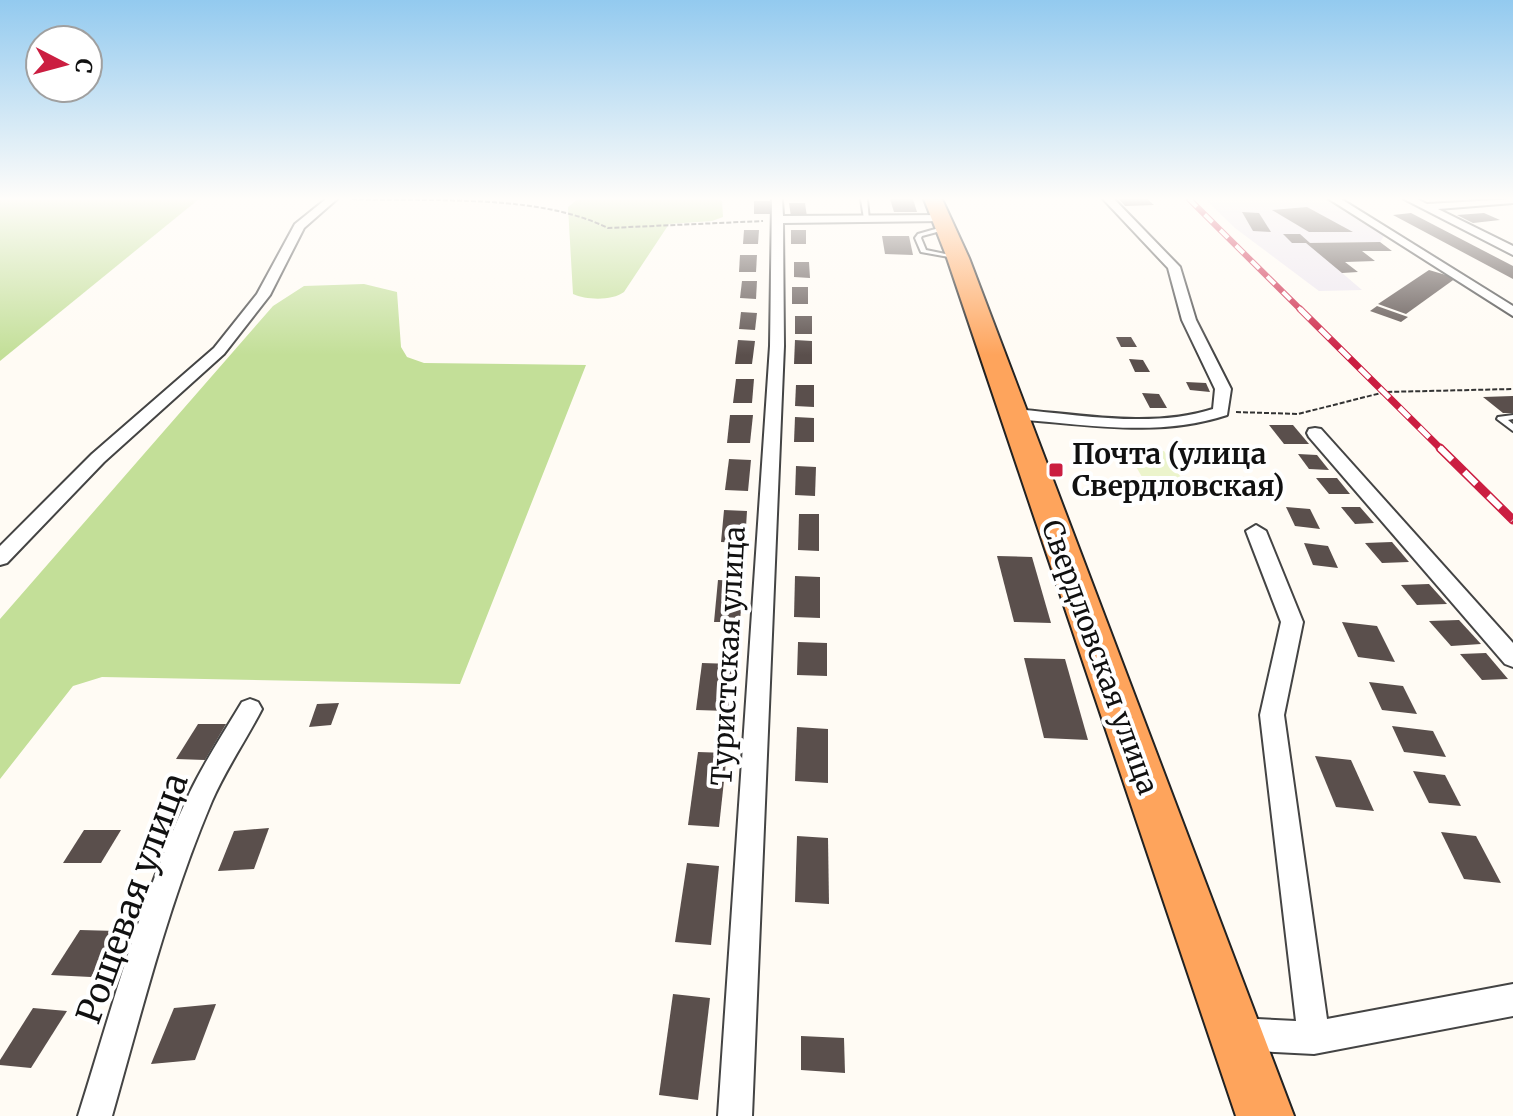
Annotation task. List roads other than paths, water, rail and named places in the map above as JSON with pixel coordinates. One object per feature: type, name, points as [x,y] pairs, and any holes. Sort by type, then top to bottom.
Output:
[{"type":"highway","name":"Свердловская улица","points":[[954,251],[1265,1116]]},
{"type":"street","points":[[0,558],[98,458],[219,351],[263,295],[286,251]]},
{"type":"street","name":"Туристская улица","points":[[735,1116],[777,346],[775,251]]},
{"type":"street","points":[[1014,414],[1169,424],[1202,421],[1221,412],[1223,389],[1189,320],[1174,267],[1159,251]]},
{"type":"street","points":[[1416,251],[1513,312]]},
{"type":"street","points":[[1315,433],[1513,658]]},
{"type":"street","points":[[1256,531],[1292,622],[1272,715],[1314,1038]]},
{"type":"street","name":"Рощевая улица","points":[[95,1116],[161,902],[183,843],[201,797],[250,709]]},
{"type":"street","points":[[1236,1034],[1314,1038],[1513,1000]]},
{"type":"lane","points":[[1513,417],[1501,419],[1513,428]]},
{"type":"railway","points":[[1242,251],[1302,311]]},
{"type":"railway","points":[[1300,309],[1442,450]]},
{"type":"railway","points":[[1440,448],[1513,520]]},
{"type":"place","name":"Почта (улица Свердловская)","points":[[1056,470]]}]
